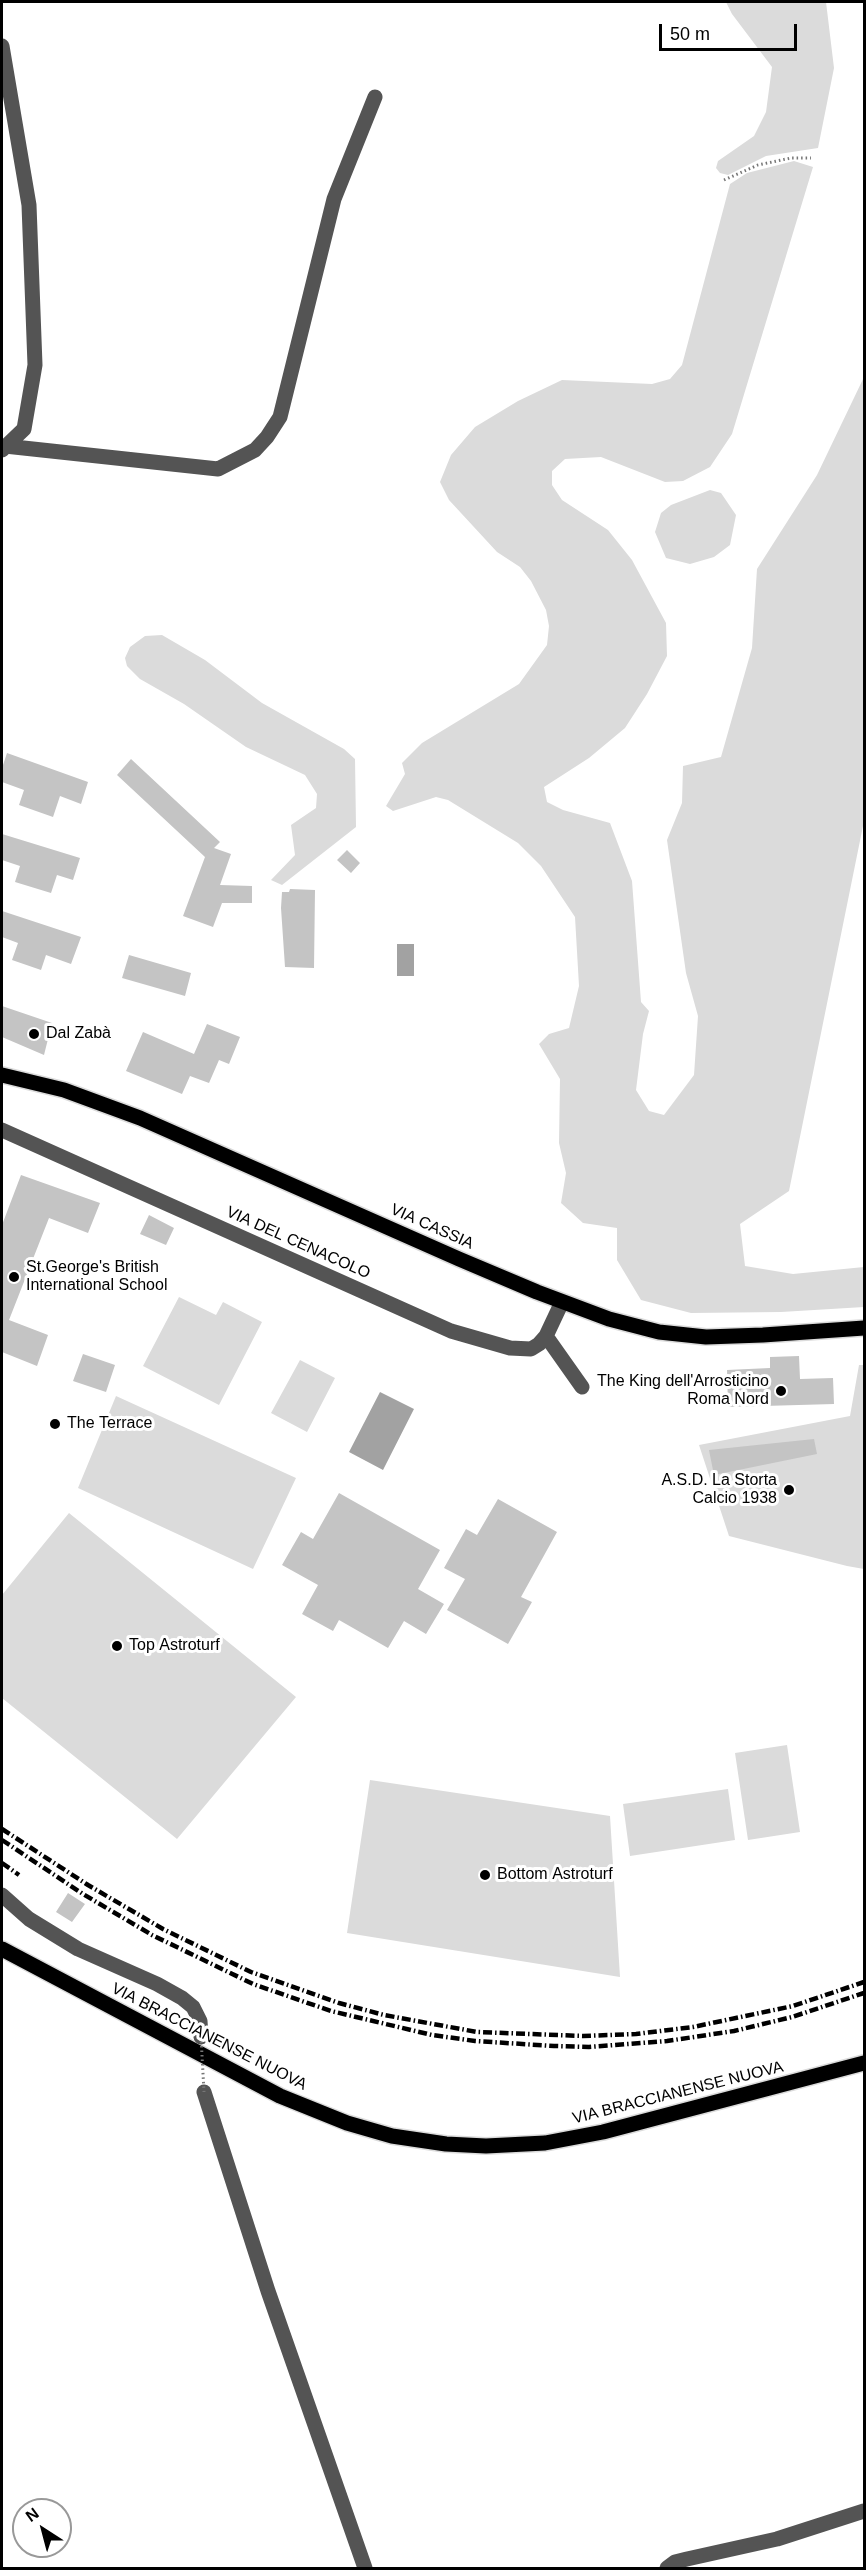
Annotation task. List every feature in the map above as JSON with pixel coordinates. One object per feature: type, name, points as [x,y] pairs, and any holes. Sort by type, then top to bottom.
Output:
[{"type":"main road","name":"VIA CASSIA","points":[[2,1075],[64,1090],[140,1118],[459,1259],[609,1319],[658,1332],[706,1337],[864,1328]]},
{"type":"main road","name":"VIA BRACCIANENSE NUOVA","points":[[2,1949],[280,2096],[347,2123],[392,2136],[446,2144],[486,2146],[545,2142],[603,2132],[864,2064]]},
{"type":"street","points":[[2,46],[29,206],[35,365],[24,429],[3,448]]},
{"type":"street","points":[[3,448],[218,469],[255,450],[280,417],[334,199],[375,97]]},
{"type":"street","name":"VIA DEL CENACOLO","points":[[2,1130],[451,1331],[520,1350],[539,1344],[546,1336]]},
{"type":"street","points":[[562,1302],[546,1336],[582,1387]]},
{"type":"street","points":[[2,1895],[29,1919],[78,1950],[157,1984],[182,1998],[193,2007],[200,2021],[201,2037]]},
{"type":"street","points":[[204,2092],[272,2302],[365,2568]]},
{"type":"street","points":[[668,2568],[675,2562],[777,2539],[864,2511]]},
{"type":"path","points":[[724,180],[758,165],[791,158],[811,158]]},
{"type":"path","points":[[201,2037],[204,2092]]},
{"type":"shaded area","points":[[726,2],[826,2],[834,68],[818,148],[766,156],[728,175],[720,173],[716,168],[718,161],[754,136],[766,112],[772,67],[732,14]]},
{"type":"shaded area","points":[[794,161],[813,167],[732,434],[710,467],[683,481],[665,482],[601,457],[565,459],[552,471],[552,485],[562,500],[608,530],[632,560],[666,623],[667,656],[647,694],[625,728],[589,758],[544,787],[547,802],[563,810],[610,823],[632,881],[641,1002],[649,1011],[643,1034],[636,1090],[649,1111],[664,1115],[694,1075],[698,1016],[686,973],[667,840],[682,803],[683,766],[721,757],[752,648],[757,569],[817,475],[864,377],[864,821],[789,1191],[740,1224],[745,1266],[793,1274],[864,1267],[864,1307],[781,1312],[691,1313],[641,1300],[617,1260],[617,1228],[583,1223],[561,1203],[566,1173],[559,1143],[560,1079],[539,1044],[549,1034],[569,1028],[579,986],[575,917],[541,866],[518,843],[448,800],[436,797],[393,811],[386,806],[405,774],[402,763],[422,743],[519,684],[547,645],[549,626],[546,610],[531,581],[520,567],[497,552],[449,500],[440,482],[451,455],[475,427],[518,401],[562,380],[652,384],[670,379],[682,365],[730,184],[747,173]]},
{"type":"shaded area","points":[[710,490],[721,493],[736,515],[730,545],[714,557],[690,564],[666,558],[655,532],[661,513],[671,505]]},
{"type":"shaded area","points":[[162,635],[205,660],[262,703],[344,749],[355,759],[356,827],[282,885],[271,880],[295,855],[291,825],[316,808],[317,794],[305,775],[246,747],[184,704],[140,679],[127,666],[125,658],[130,647],[145,636]]},
{"type":"shaded area","points":[[397,944],[414,944],[414,976],[397,976]]},
{"type":"shaded area","points":[[179,1297],[216,1315],[223,1302],[262,1322],[219,1405],[143,1366]]},
{"type":"shaded area","points":[[300,1360],[335,1378],[307,1432],[271,1413]]},
{"type":"shaded area","name":"A.S.D. La Storta Calcio 1938","points":[[859,1365],[864,1365],[864,1569],[729,1536],[699,1445],[850,1416]]},
{"type":"shaded area","points":[[380,1392],[414,1409],[383,1470],[349,1452]]},
{"type":"shaded area","points":[[116,1396],[296,1478],[253,1569],[78,1488]]},
{"type":"shaded area","name":"Top Astroturf","points":[[69,1513],[296,1697],[177,1839],[2,1698],[2,1595]]},
{"type":"shaded area","points":[[787,1745],[800,1832],[748,1840],[735,1753]]},
{"type":"shaded area","name":"Bottom Astroturf","points":[[370,1780],[610,1816],[620,1977],[347,1933]]},
{"type":"shaded area","points":[[728,1789],[735,1840],[630,1856],[623,1804]]},
{"type":"building","points":[[7,753],[88,782],[81,804],[60,796],[53,817],[19,805],[24,790],[2,782],[2,768]]},
{"type":"building","points":[[131,759],[220,842],[214,848],[231,854],[220,885],[252,886],[252,903],[222,903],[213,927],[183,916],[205,857],[117,775]]},
{"type":"building","points":[[2,834],[80,858],[73,880],[57,875],[51,893],[15,882],[20,866],[2,860]]},
{"type":"building","points":[[347,850],[360,863],[351,873],[337,860]]},
{"type":"building","points":[[290,889],[315,890],[314,968],[285,967],[282,892],[289,892]]},
{"type":"building","points":[[2,911],[81,937],[71,964],[46,955],[41,970],[12,960],[18,943],[2,937]]},
{"type":"building","points":[[129,955],[191,973],[185,996],[122,978]]},
{"type":"building","points":[[2,1006],[52,1023],[44,1055],[2,1037]]},
{"type":"building","points":[[207,1024],[240,1037],[229,1064],[219,1060],[209,1083],[190,1076],[182,1094],[126,1071],[143,1032],[194,1054]]},
{"type":"building","name":"St.George's British International School","points":[[21,1175],[100,1203],[88,1233],[49,1218],[9,1320],[48,1335],[37,1366],[2,1352],[2,1225]]},
{"type":"building","points":[[149,1215],[174,1228],[166,1245],[140,1234]]},
{"type":"building","points":[[83,1354],[115,1365],[106,1392],[73,1381]]},
{"type":"building","name":"The King dell'Arrosticino Roma Nord","points":[[799,1356],[800,1379],[833,1378],[834,1404],[728,1407],[727,1370],[770,1368],[770,1357]]},
{"type":"building","points":[[814,1439],[817,1454],[714,1475],[709,1450]]},
{"type":"building","points":[[339,1493],[440,1550],[418,1589],[444,1604],[426,1634],[404,1621],[388,1648],[339,1620],[333,1631],[302,1614],[318,1585],[282,1565],[301,1532],[313,1539]]},
{"type":"building","points":[[498,1499],[557,1532],[521,1597],[532,1602],[508,1644],[447,1610],[465,1579],[444,1568],[466,1529],[477,1535]]},
{"type":"building","points":[[68,1893],[85,1904],[72,1922],[56,1912]]},
{"type":"railway","points":[[2,1829],[88,1885],[163,1929],[251,1972],[339,2003],[384,2015],[477,2032],[583,2036],[636,2034],[693,2027],[793,2006],[864,1982]]},
{"type":"railway","points":[[2,1840],[83,1894],[152,1935],[253,1984],[331,2011],[432,2035],[475,2041],[589,2047],[667,2041],[734,2031],[792,2017],[864,1993]]},
{"type":"railway","points":[[2,1863],[19,1875]]},
{"type":"place","name":"Dal Zabà","points":[[34,1034]]},
{"type":"place","name":"St.George's British International School","points":[[14,1277]]},
{"type":"place","name":"The King dell'Arrosticino Roma Nord","points":[[781,1391]]},
{"type":"place","name":"The Terrace","points":[[55,1424]]},
{"type":"place","name":"A.S.D. La Storta Calcio 1938","points":[[789,1490]]},
{"type":"place","name":"Top Astroturf","points":[[117,1646]]},
{"type":"place","name":"Bottom Astroturf","points":[[485,1875]]}]
